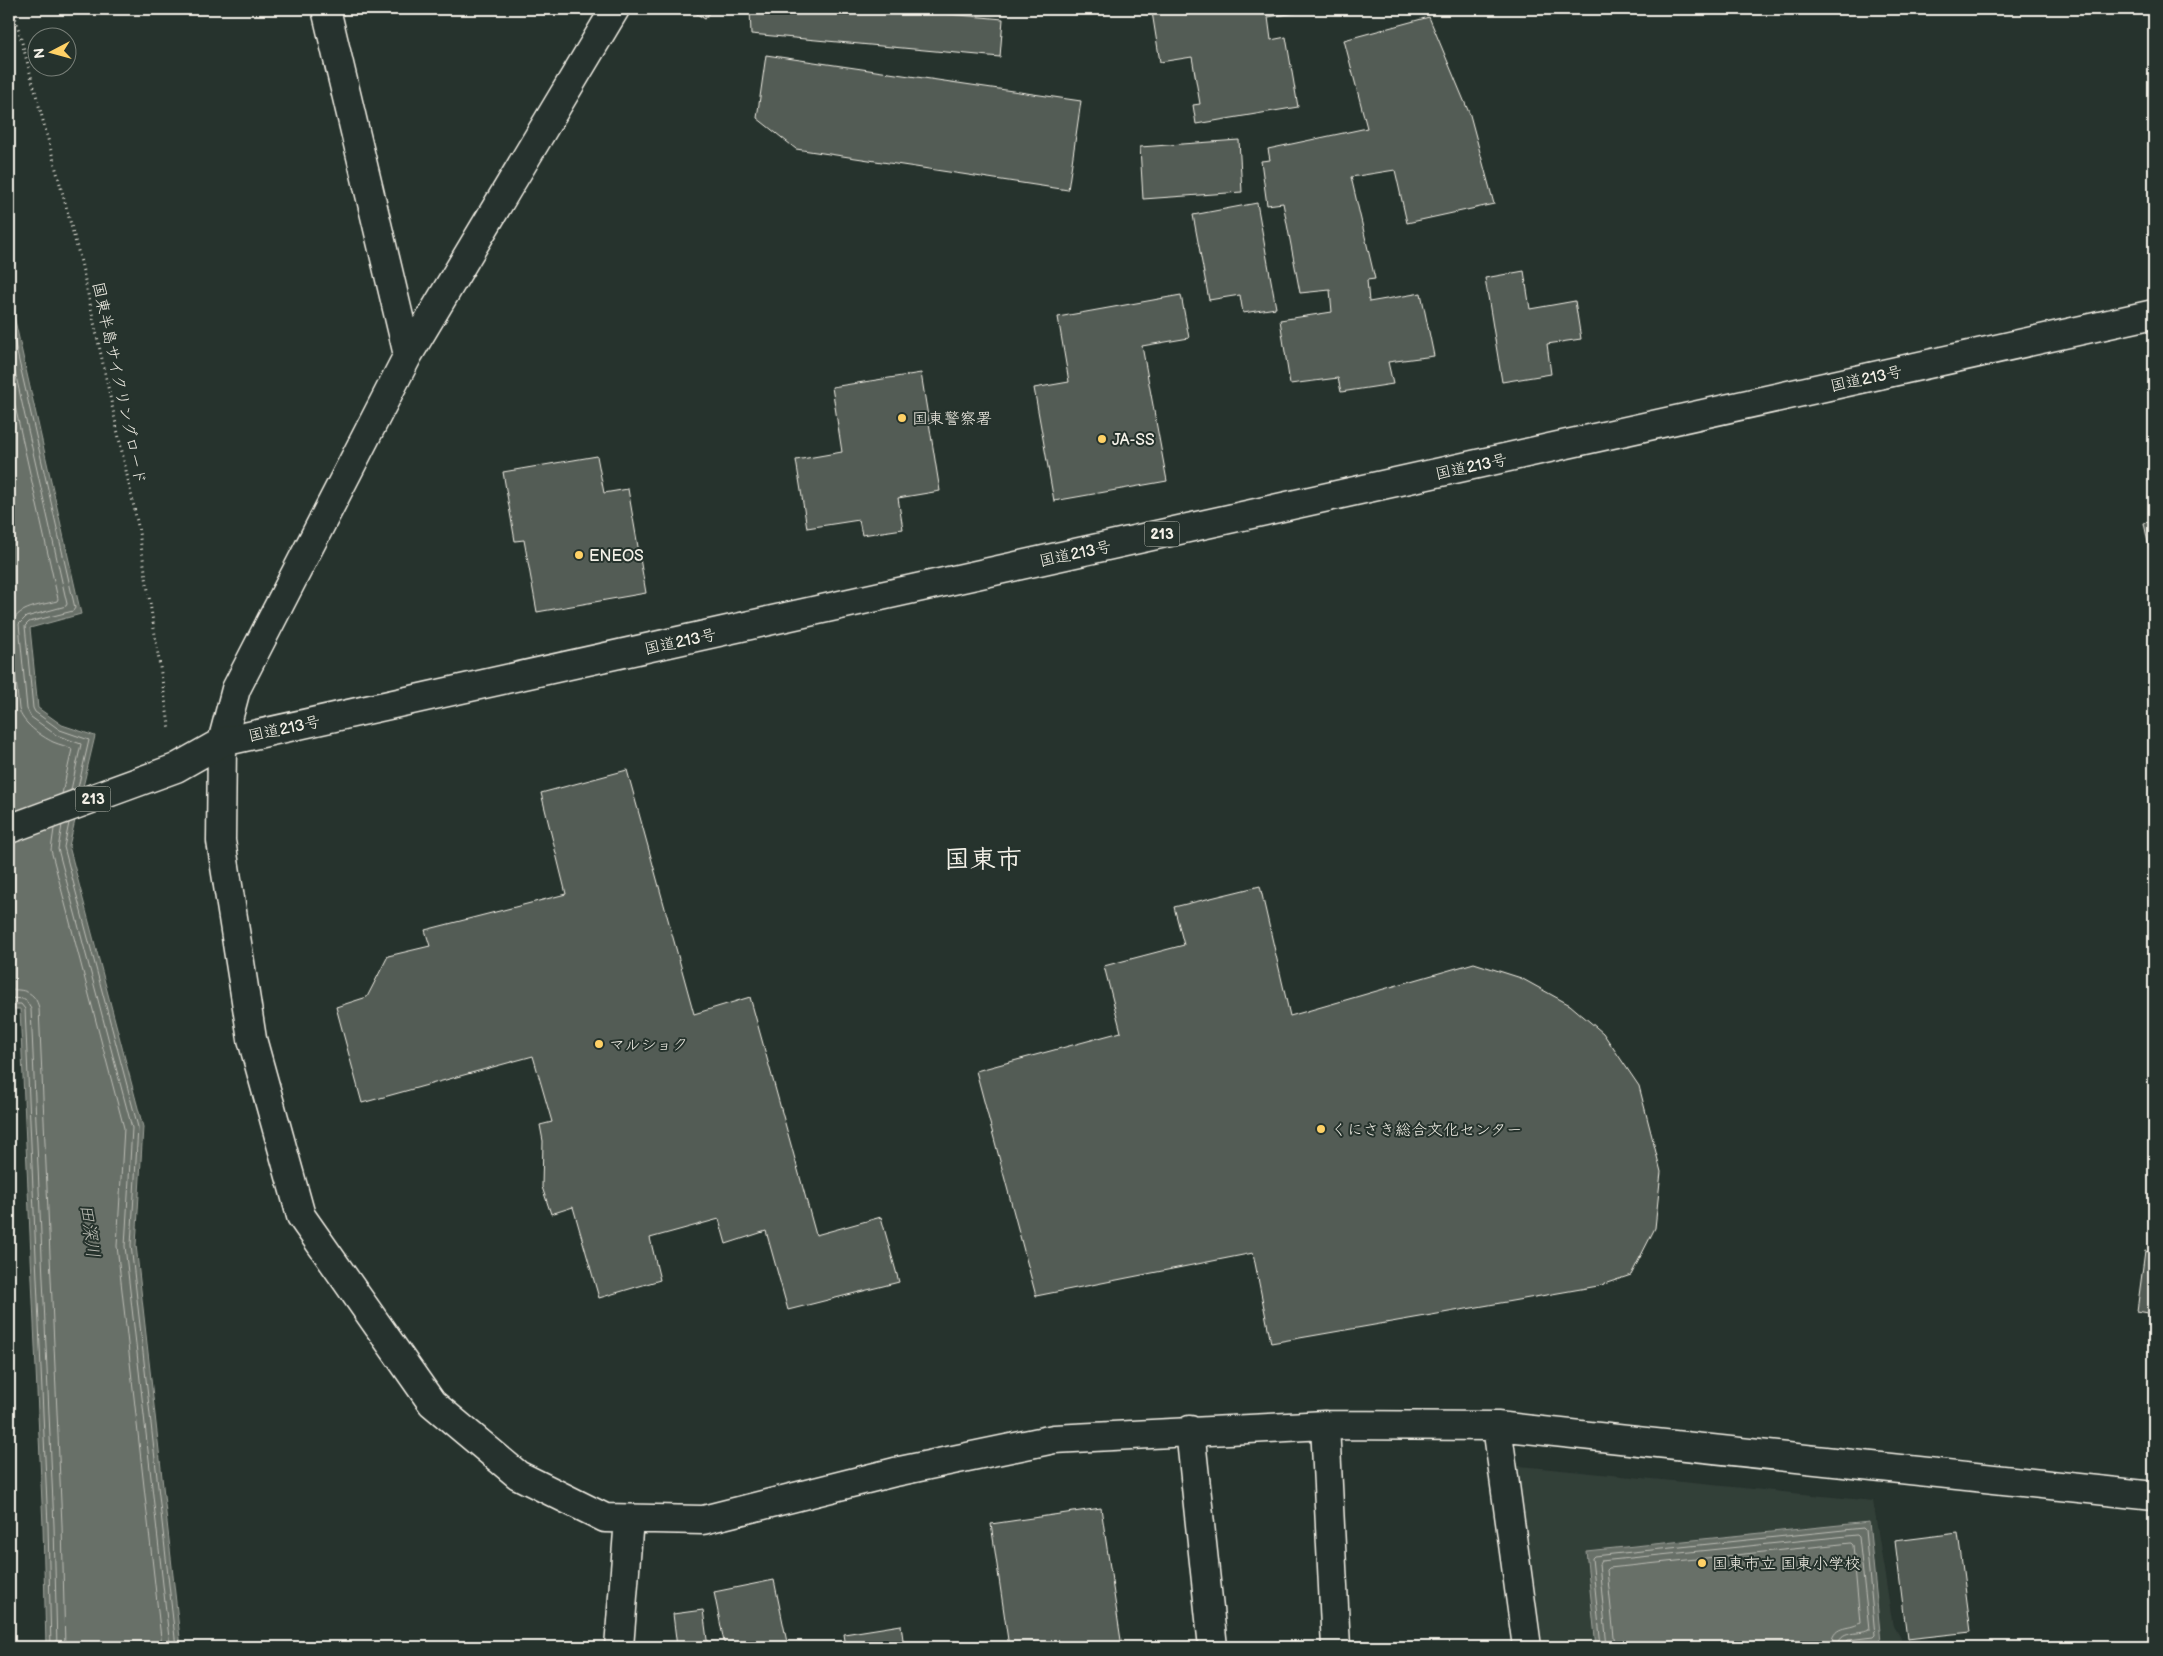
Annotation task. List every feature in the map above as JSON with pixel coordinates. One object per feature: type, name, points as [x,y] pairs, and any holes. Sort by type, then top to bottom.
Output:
[{"type":"main road","points":[[326,9],[408,355]]},
{"type":"main road","points":[[615,9],[408,355],[236,689],[222,742],[220,841],[252,1039],[300,1216],[432,1403],[518,1475],[604,1518],[703,1520],[895,1472],[1054,1439],[1190,1430],[1325,1425],[1497,1426],[2154,1496]]},
{"type":"main road","name":"国道213号","points":[[9,830],[176,768],[222,742],[2154,314]]},
{"type":"main road","points":[[1325,1425],[1336,1647]]},
{"type":"main road","points":[[1497,1426],[1527,1647]]},
{"type":"main road","points":[[1190,1430],[1213,1647]]},
{"type":"main road","points":[[619,1647],[629,1519]]},
{"type":"path","name":"国東半島サイクリングロード","points":[[13,9],[81,262],[138,526],[176,768]]},
{"type":"shaded area","name":"国東市立 国東小学校","points":[[1510,1465],[1873,1501],[1893,1626],[1905,1647],[1532,1647]]},
{"type":"water","name":"田深川","points":[[9,294],[81,614],[30,628],[38,708],[62,725],[95,736],[69,846],[143,1127],[136,1245],[181,1647],[46,1647],[43,1526],[20,1009],[9,1009]]},
{"type":"water","points":[[1869,1522],[1881,1642],[1826,1647],[1596,1647],[1586,1551]]},
{"type":"building","points":[[689,9],[712,9],[705,19]]},
{"type":"building","points":[[750,9],[948,9],[948,14],[1003,19],[1000,57],[751,34]]},
{"type":"building","points":[[1174,9],[1295,9],[1296,13],[1268,17],[1271,40],[1286,37],[1298,107],[1196,124],[1193,105],[1200,104],[1192,57],[1160,62],[1152,12]]},
{"type":"building","points":[[1429,17],[1470,115],[1494,204],[1407,223],[1395,170],[1351,177],[1375,279],[1367,280],[1369,302],[1421,293],[1434,356],[1388,362],[1393,384],[1341,392],[1338,378],[1290,384],[1280,320],[1332,312],[1330,290],[1300,293],[1283,203],[1267,205],[1261,161],[1270,160],[1268,149],[1367,128],[1344,40]]},
{"type":"building","points":[[766,55],[1081,101],[1068,190],[796,149],[757,118]]},
{"type":"building","points":[[1239,140],[1242,192],[1143,199],[1140,147]]},
{"type":"building","points":[[1257,203],[1276,308],[1243,313],[1240,295],[1209,300],[1193,215]]},
{"type":"building","points":[[1524,271],[1530,309],[1575,301],[1581,339],[1547,344],[1551,374],[1502,382],[1485,278]]},
{"type":"building","points":[[1181,295],[1189,338],[1142,346],[1167,481],[1054,501],[1034,388],[1069,382],[1058,317]]},
{"type":"building","points":[[921,373],[940,491],[898,498],[903,529],[862,535],[859,520],[807,528],[796,460],[842,452],[832,387]]},
{"type":"building","points":[[597,456],[604,493],[628,489],[646,593],[537,612],[524,540],[515,541],[503,472]]},
{"type":"building","points":[[2154,521],[2154,572],[2144,523]]},
{"type":"building","points":[[627,770],[694,1014],[750,997],[816,1235],[881,1217],[899,1282],[788,1310],[766,1231],[726,1244],[719,1219],[650,1238],[660,1280],[599,1298],[573,1207],[551,1214],[542,1187],[543,1141],[540,1125],[552,1122],[533,1056],[362,1103],[336,1007],[367,997],[388,956],[430,946],[425,930],[566,894],[541,793]]},
{"type":"building","name":"くにさき総合文化センター","points":[[1260,886],[1290,1016],[1474,963],[1521,978],[1570,1005],[1603,1033],[1639,1086],[1661,1172],[1655,1228],[1631,1275],[1598,1286],[1271,1343],[1253,1253],[1036,1296],[976,1071],[1121,1032],[1104,966],[1184,945],[1174,907]]},
{"type":"building","points":[[2145,1251],[2154,1253],[2154,1314],[2137,1311]]},
{"type":"building","points":[[1101,1508],[1122,1647],[1009,1647],[991,1524]]},
{"type":"building","points":[[1958,1533],[1971,1632],[1907,1639],[1895,1541]]},
{"type":"building","points":[[774,1580],[788,1647],[725,1647],[714,1592]]},
{"type":"building","points":[[703,1610],[708,1647],[677,1647],[673,1614]]},
{"type":"building","points":[[901,1625],[904,1647],[846,1647],[844,1634]]},
{"type":"place","name":"国東警察署","points":[[902,418]]},
{"type":"place","name":"JA-SS","points":[[1102,439]]},
{"type":"place","name":"ENEOS","points":[[579,555]]},
{"type":"place","name":"マルショク","points":[[599,1044]]},
{"type":"place","name":"くにさき総合文化センター","points":[[1321,1129]]},
{"type":"place","name":"国東市立 国東小学校","points":[[1702,1563]]},
{"type":"district","name":"国東市","points":[[983,859]]}]
